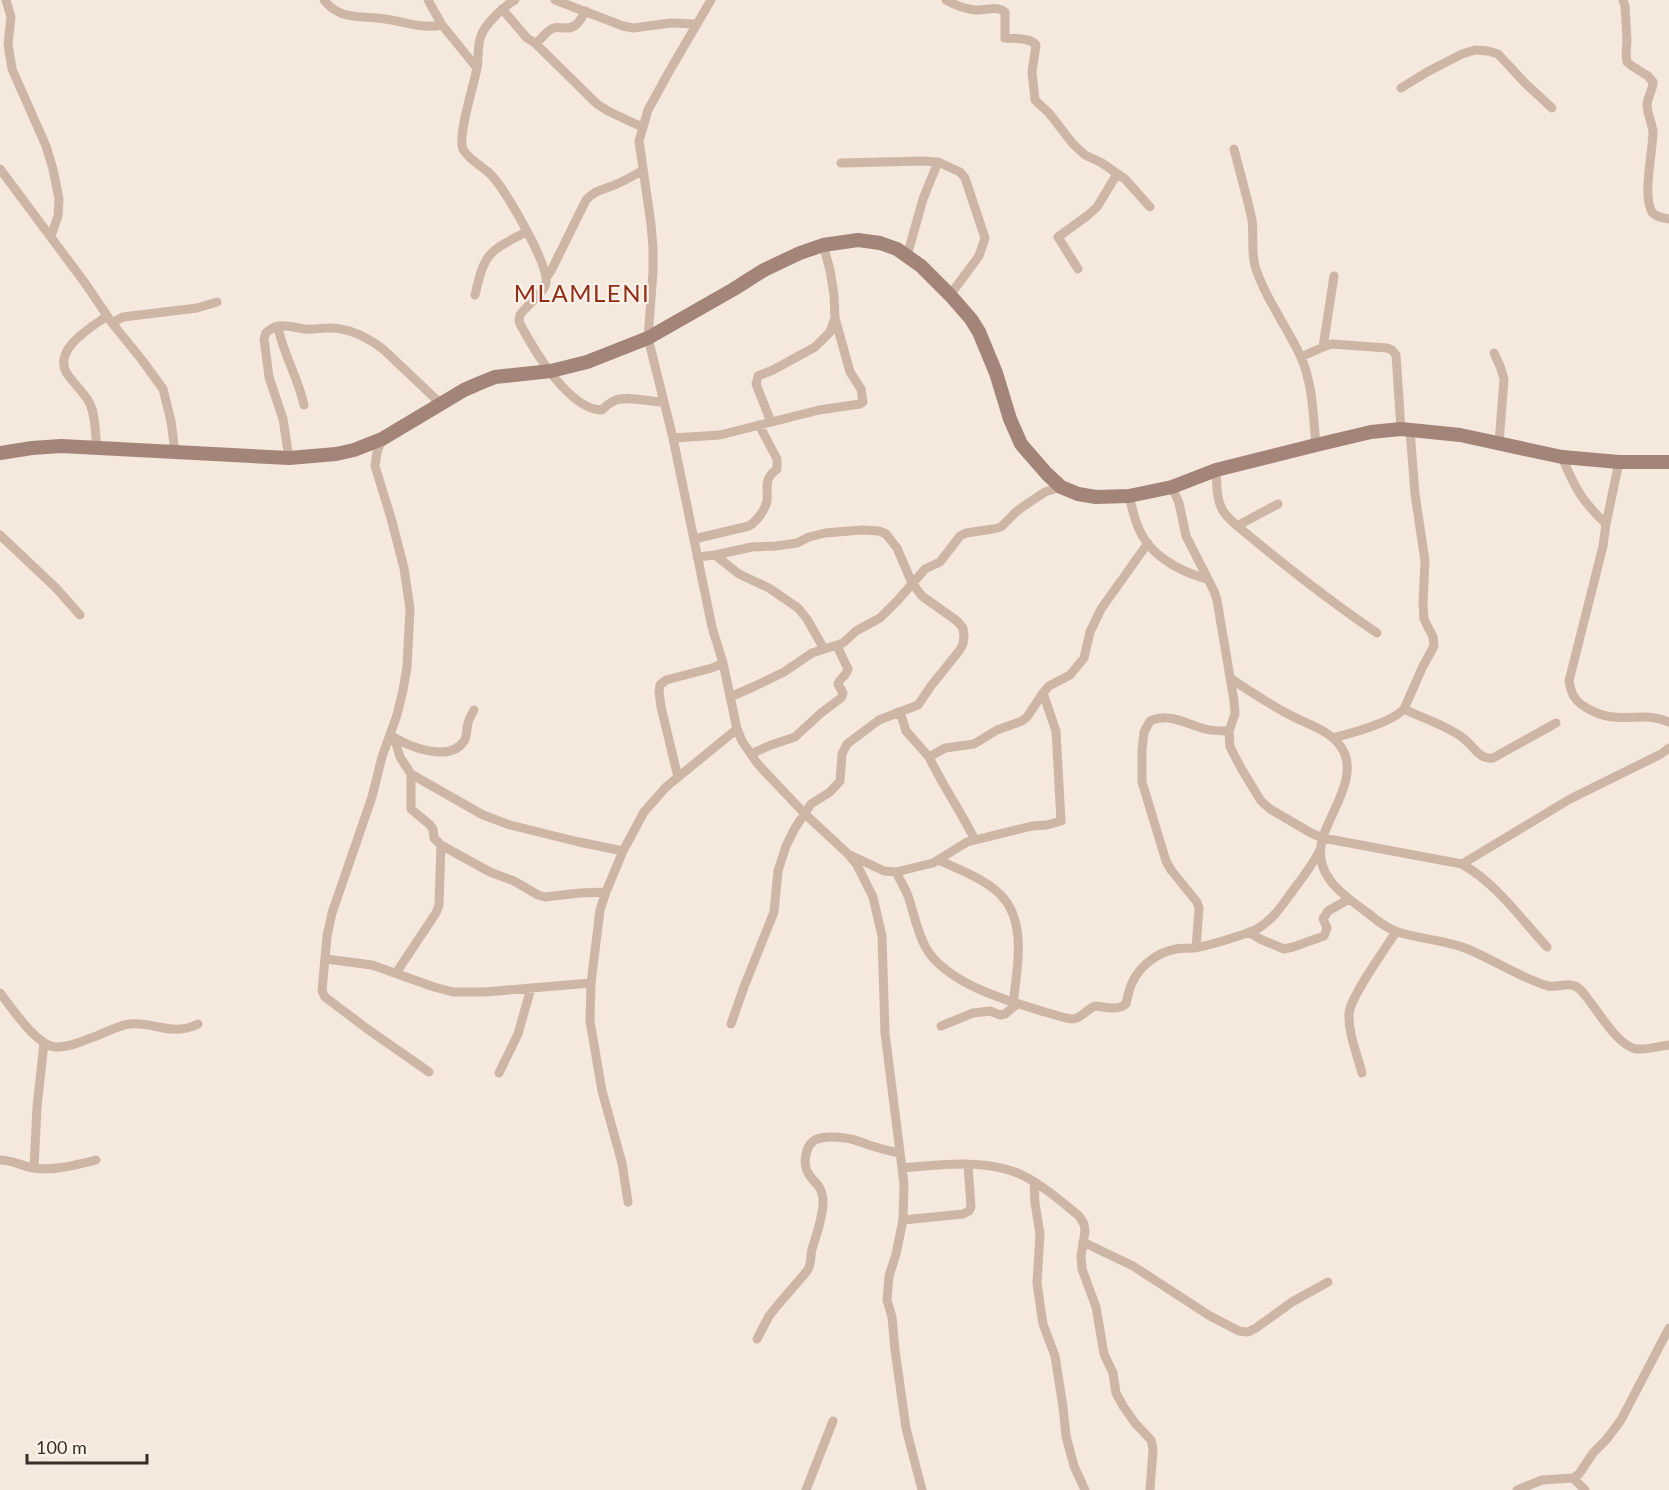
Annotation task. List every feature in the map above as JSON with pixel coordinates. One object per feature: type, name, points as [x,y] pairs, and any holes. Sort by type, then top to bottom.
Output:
[{"type":"main road","points":[[0,453],[61,446],[289,458],[354,450],[382,439],[464,390],[495,377],[550,371],[587,362],[648,338],[764,270],[823,245],[858,240],[880,243],[897,249],[921,266],[950,295],[979,332],[1021,444],[1061,487],[1078,494],[1096,497],[1129,496],[1172,487],[1216,470],[1316,445],[1371,432],[1405,429],[1460,435],[1562,457],[1619,462],[1669,462]]},
{"type":"street","points":[[6,0],[11,16],[8,44],[12,69],[46,146],[59,199],[58,216],[51,236]]},
{"type":"street","points":[[324,0],[334,10],[350,15],[387,19],[417,26],[442,25]]},
{"type":"street","points":[[428,0],[442,25],[477,68]]},
{"type":"street","points":[[515,0],[502,9],[481,36],[477,68],[462,137],[463,148],[466,154],[492,175],[498,183],[542,261],[546,278]]},
{"type":"street","points":[[555,0],[633,28],[671,23],[696,24]]},
{"type":"street","points":[[711,0],[653,101],[642,127],[638,145],[653,248],[648,338],[673,438],[712,627],[723,663],[737,729],[757,763],[857,865],[873,897],[882,936],[885,1033],[904,1184],[903,1220],[889,1276],[887,1300],[892,1317],[906,1428],[922,1490]]},
{"type":"street","points":[[946,0],[957,6],[977,10],[999,8],[1005,12],[1005,38],[1033,41],[1035,45],[1032,72],[1035,100],[1049,113],[1073,144],[1085,155],[1125,180],[1150,207]]},
{"type":"street","points":[[1623,0],[1627,62],[1653,82],[1647,102],[1653,134],[1648,189],[1651,209],[1654,214],[1669,219]]},
{"type":"street","points":[[502,9],[523,33],[597,104],[642,127]]},
{"type":"street","points":[[534,43],[554,28],[574,27],[586,11]]},
{"type":"street","points":[[1401,88],[1462,54],[1475,50],[1488,51],[1498,54],[1552,108]]},
{"type":"street","points":[[1234,149],[1252,220],[1254,262],[1260,281],[1301,357],[1310,389],[1316,445]]},
{"type":"street","points":[[907,256],[922,199],[938,162]]},
{"type":"street","points":[[841,163],[938,162],[960,172],[965,178],[985,238],[979,256],[950,295]]},
{"type":"street","points":[[0,169],[163,389],[171,421],[175,452]]},
{"type":"street","points":[[643,170],[611,186],[599,189],[586,200],[546,278],[544,287],[523,310],[519,320],[550,371],[572,396],[596,410],[602,410],[615,400],[624,398],[664,402]]},
{"type":"street","points":[[1078,269],[1058,237],[1097,207],[1117,174]]},
{"type":"street","points":[[475,295],[480,272],[487,258],[496,249],[526,232]]},
{"type":"street","points":[[673,438],[720,435],[819,410],[864,402],[861,389],[850,372],[836,318],[830,270],[823,245]]},
{"type":"street","points":[[1323,347],[1334,276]]},
{"type":"street","points":[[97,448],[90,405],[77,384],[66,372],[64,360],[73,342],[83,333],[110,319],[197,308],[217,302]]},
{"type":"street","points":[[771,422],[756,384],[758,376],[815,347],[829,334],[836,318]]},
{"type":"street","points":[[289,458],[283,419],[269,377],[266,359],[264,339],[268,330],[290,325],[304,329],[335,328],[359,335],[384,350],[441,404]]},
{"type":"street","points":[[278,327],[304,405]]},
{"type":"street","points":[[1301,357],[1332,344],[1387,348],[1396,355],[1425,561],[1424,619],[1433,637],[1434,646],[1400,714],[1333,738]]},
{"type":"street","points":[[1494,353],[1504,379],[1499,444]]},
{"type":"street","points":[[694,539],[749,526],[758,518],[767,501],[769,476],[777,469],[777,459],[759,425]]},
{"type":"street","points":[[382,439],[376,452],[375,466],[404,568],[410,609],[407,667],[392,736],[382,758],[362,828],[334,904],[329,924],[322,986],[323,995],[429,1072]]},
{"type":"street","points":[[354,450],[364,454],[375,466]]},
{"type":"street","points":[[1562,457],[1577,491],[1588,507],[1606,524]]},
{"type":"street","points":[[1619,462],[1603,546],[1569,681],[1570,688],[1575,699],[1599,713],[1612,717],[1654,716],[1669,722]]},
{"type":"street","points":[[1216,470],[1217,492],[1222,509],[1237,526],[1297,575],[1377,633]]},
{"type":"street","points":[[730,697],[784,672],[801,659],[843,643],[856,631],[880,618],[925,569],[940,562],[960,536],[1001,527],[1016,512],[1045,492],[1061,487]]},
{"type":"street","points":[[1172,487],[1179,504],[1186,536],[1217,600],[1234,701],[1234,714],[1229,731],[1233,754],[1265,806],[1311,833],[1322,843],[1462,864],[1489,883],[1547,947]]},
{"type":"street","points":[[1129,496],[1138,528],[1148,543],[1168,561],[1188,573],[1207,579]]},
{"type":"street","points":[[1237,526],[1278,504]]},
{"type":"street","points":[[697,557],[752,547],[796,543],[825,533],[879,531],[886,534],[897,548],[912,583],[927,601],[957,621],[963,628],[964,637],[959,651],[918,705],[879,720],[847,744],[842,754],[840,781],[830,792],[811,804],[790,837],[781,858],[775,890],[774,912],[732,1024]]},
{"type":"street","points":[[0,535],[48,580],[80,615]]},
{"type":"street","points":[[930,757],[945,748],[974,744],[997,730],[1022,721],[1049,686],[1070,675],[1084,658],[1090,632],[1101,609],[1148,543]]},
{"type":"street","points":[[715,555],[739,574],[769,588],[798,608],[824,649]]},
{"type":"street","points":[[751,754],[795,737],[841,698],[843,693],[838,684],[848,669],[837,646]]},
{"type":"street","points":[[678,777],[661,707],[660,685],[666,680],[723,663]]},
{"type":"street","points":[[896,872],[908,897],[925,947],[933,959],[981,991],[1015,1004],[1072,1019],[1082,1016],[1095,1006],[1110,1008],[1124,1006],[1132,982],[1150,960],[1175,949],[1196,948],[1249,932],[1267,922],[1278,912],[1315,860],[1348,774],[1343,749],[1333,738],[1258,697],[1230,678]]},
{"type":"street","points":[[848,854],[884,871],[896,872],[938,860],[967,842],[1061,821],[1056,731],[1043,693]]},
{"type":"street","points":[[1404,709],[1458,734],[1479,754],[1489,758],[1493,758],[1556,723]]},
{"type":"street","points":[[392,736],[408,745],[432,752],[453,750],[465,740],[468,723],[474,710]]},
{"type":"street","points":[[898,712],[906,731],[930,757],[975,840]]},
{"type":"street","points":[[1196,948],[1199,908],[1197,902],[1166,861],[1142,782],[1144,732],[1150,721],[1164,717],[1206,729],[1229,731]]},
{"type":"street","points":[[628,1202],[622,1164],[604,1102],[590,1021],[591,983],[600,910],[623,851],[644,812],[656,797],[678,777],[737,729]]},
{"type":"street","points":[[392,736],[400,757],[411,774],[483,815],[497,821],[623,851]]},
{"type":"street","points":[[1462,864],[1570,799],[1669,748]]},
{"type":"street","points":[[411,774],[411,809],[430,825],[434,838],[441,845],[490,872],[545,897],[606,892]]},
{"type":"street","points":[[1322,843],[1320,859],[1326,876],[1333,885],[1396,932],[1446,942],[1467,949],[1506,969],[1548,986],[1574,985],[1581,990],[1611,1030],[1624,1043],[1639,1049],[1669,1045]]},
{"type":"street","points":[[396,973],[439,905],[441,845]]},
{"type":"street","points":[[938,860],[976,878],[1005,899],[1017,932],[1019,956],[1015,1004],[1005,1014],[1000,1015],[990,1011],[973,1012],[941,1026]]},
{"type":"street","points":[[1249,932],[1281,948],[1293,947],[1324,936],[1327,928],[1323,918],[1326,913],[1349,899]]},
{"type":"street","points":[[1362,1073],[1350,1026],[1349,1011],[1396,932]]},
{"type":"street","points":[[326,959],[363,963],[453,992],[485,992],[591,983]]},
{"type":"street","points":[[499,1073],[519,1035],[531,988]]},
{"type":"street","points":[[0,993],[32,1032],[52,1047],[64,1047],[124,1025],[156,1026],[179,1031],[198,1024]]},
{"type":"street","points":[[34,1168],[37,1107],[44,1043]]},
{"type":"street","points":[[757,1339],[769,1316],[807,1271],[811,1263],[811,1252],[817,1236],[823,1205],[818,1183],[807,1170],[806,1155],[812,1142],[818,1138],[844,1138],[899,1153]]},
{"type":"street","points":[[0,1160],[8,1160],[34,1168],[71,1167],[96,1160]]},
{"type":"street","points":[[902,1168],[953,1164],[981,1165],[1008,1170],[1034,1182],[1079,1216],[1084,1224],[1085,1232],[1081,1256],[1082,1269],[1096,1307],[1104,1354],[1113,1373],[1116,1393],[1135,1423],[1150,1440],[1153,1449],[1150,1490]]},
{"type":"street","points":[[903,1220],[963,1214],[969,1211],[971,1207],[968,1165]]},
{"type":"street","points":[[1034,1182],[1040,1234],[1037,1283],[1042,1318],[1055,1356],[1066,1436],[1074,1466],[1085,1490]]},
{"type":"street","points":[[1083,1242],[1133,1266],[1210,1316],[1239,1331],[1248,1332],[1256,1328],[1292,1302],[1328,1282]]},
{"type":"street","points":[[1517,1490],[1542,1480],[1573,1478],[1579,1474],[1621,1420],[1669,1328]]},
{"type":"street","points":[[806,1490],[833,1421]]},
{"type":"street","points":[[1573,1478],[1586,1490]]},
{"type":"district","name":"MLAMLENI","points":[[582,294]]}]
